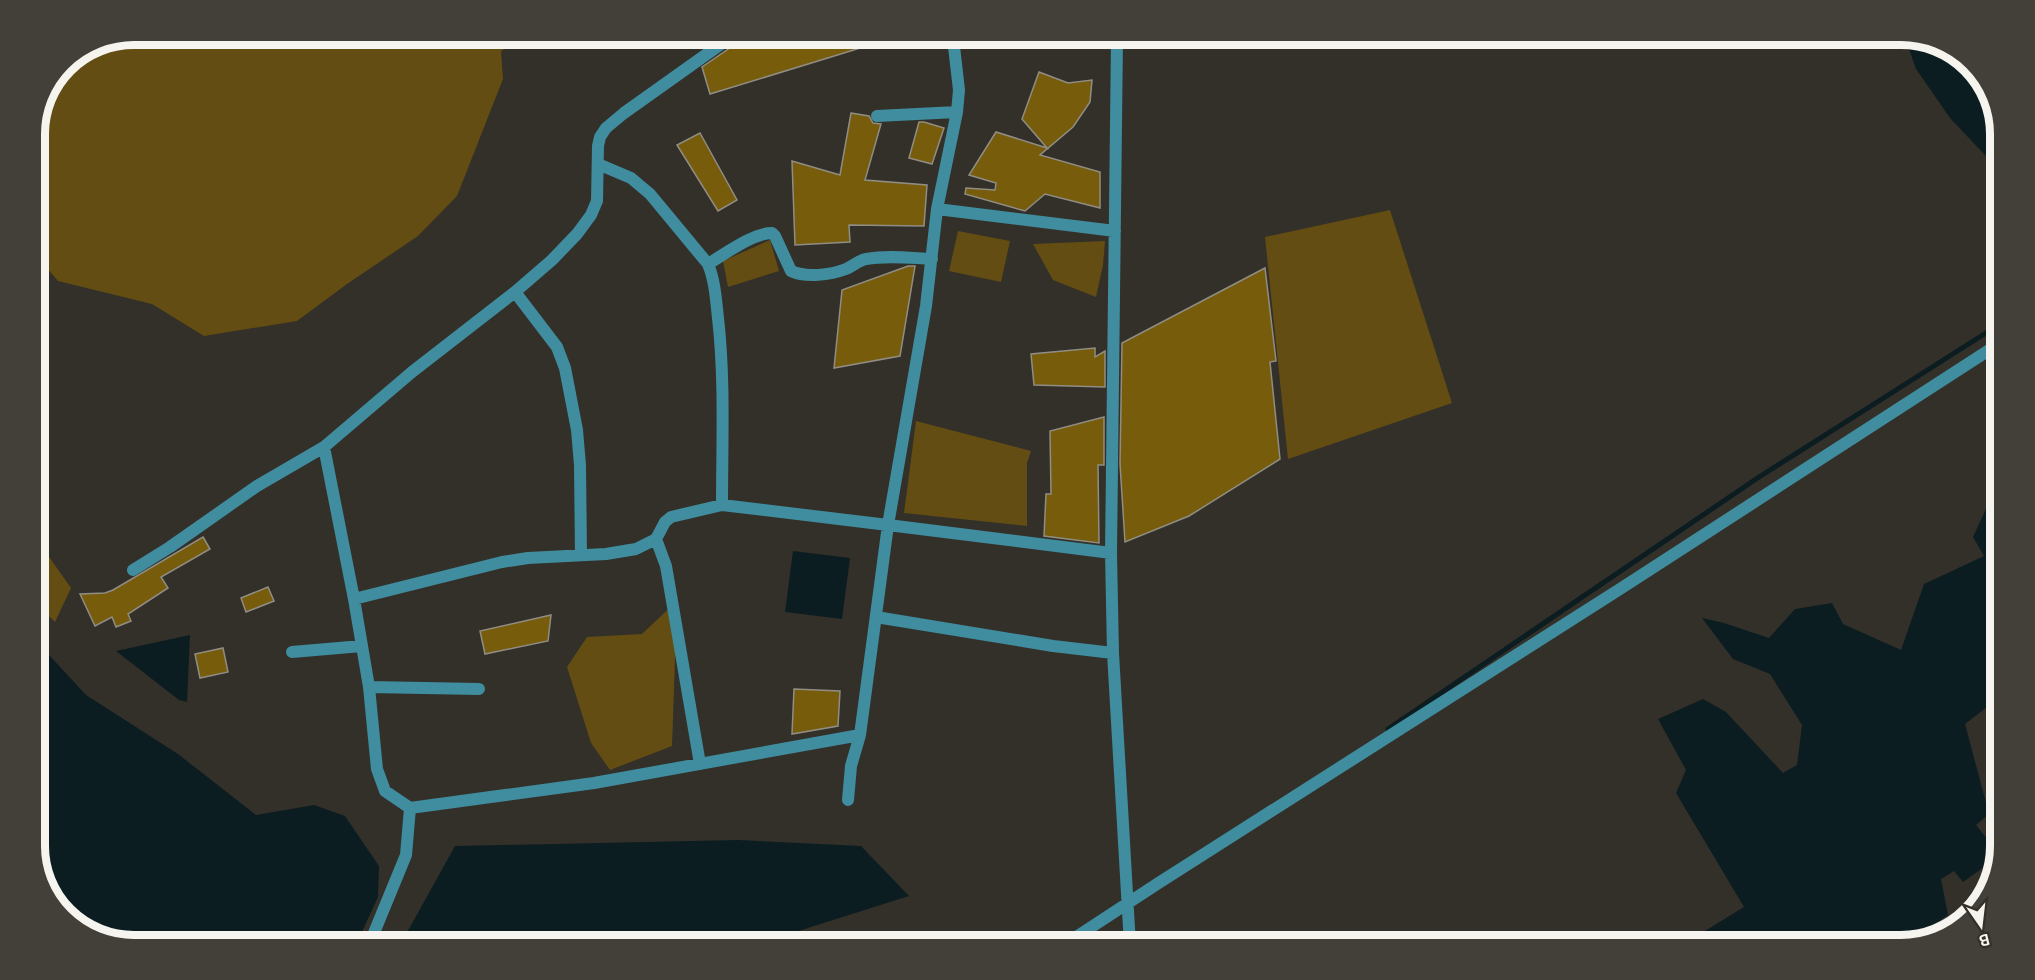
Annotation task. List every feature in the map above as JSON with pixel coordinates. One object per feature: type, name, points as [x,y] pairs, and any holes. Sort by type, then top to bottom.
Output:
[{"type":"street","points":[[133,570],[265,481],[324,447],[412,372],[515,292],[552,260],[577,234],[591,215],[598,196],[600,137],[606,128],[720,45]]},
{"type":"street","points":[[848,800],[851,766],[860,735],[888,525],[921,335],[937,209],[957,112],[959,90],[954,45]]},
{"type":"street","points":[[1117,45],[1111,553],[1113,653],[1129,935]]},
{"type":"street","points":[[877,116],[957,112]]},
{"type":"street","points":[[598,164],[631,178],[650,194],[708,264],[714,280],[720,331],[722,386],[722,505]]},
{"type":"street","points":[[937,209],[1115,231]]},
{"type":"street","points":[[708,264],[755,237],[772,233],[791,271],[797,274],[811,275],[840,271],[863,259],[882,257],[932,259]]},
{"type":"street","points":[[515,292],[557,347],[565,368],[577,430],[580,465],[580,555]]},
{"type":"street","points":[[1079,935],[1990,349]]},
{"type":"street","points":[[324,447],[369,687],[376,770],[389,795],[410,807],[594,783],[860,735]]},
{"type":"street","points":[[354,599],[482,566],[528,558],[606,554],[636,549],[656,539],[665,522],[671,517],[722,505],[1111,553]]},
{"type":"street","points":[[656,539],[666,566],[700,764]]},
{"type":"street","points":[[876,616],[1053,646],[1113,653]]},
{"type":"street","points":[[292,652],[362,646]]},
{"type":"street","points":[[369,687],[479,689]]},
{"type":"street","points":[[373,935],[406,855],[410,807]]},
{"type":"shaded area","points":[[134,45],[511,45],[501,51],[503,79],[457,196],[418,236],[297,321],[204,336],[152,304],[58,281],[45,266],[45,128],[54,95],[63,80],[89,57],[105,50]]},
{"type":"shaded area","points":[[1908,46],[1940,54],[1968,75],[1985,105],[1990,128],[1990,160],[1950,118],[1916,69]]},
{"type":"shaded area","points":[[1390,210],[1452,403],[1288,459],[1265,237]]},
{"type":"shaded area","points":[[958,231],[1010,241],[1001,282],[949,271]]},
{"type":"shaded area","points":[[770,240],[779,271],[728,287],[723,261]]},
{"type":"shaded area","points":[[1105,241],[1103,265],[1096,297],[1053,280],[1033,244]]},
{"type":"shaded area","points":[[916,421],[1031,451],[1027,463],[1027,526],[904,513]]},
{"type":"shaded area","points":[[1990,500],[1990,705],[1965,724],[1989,814],[1976,825],[1990,843],[1988,864],[1963,882],[1954,871],[1941,879],[1948,915],[1922,932],[1901,935],[1698,935],[1744,907],[1676,793],[1686,770],[1658,719],[1703,699],[1726,712],[1783,773],[1797,765],[1802,725],[1770,674],[1733,659],[1702,618],[1769,638],[1795,609],[1832,603],[1843,624],[1901,650],[1924,584],[1984,556],[1973,537]]},
{"type":"shaded area","points":[[45,551],[71,588],[55,622],[45,612]]},
{"type":"shaded area","points":[[793,551],[850,558],[842,619],[785,612]]},
{"type":"shaded area","points":[[677,601],[672,746],[610,770],[591,743],[567,667],[587,637],[642,634]]},
{"type":"shaded area","points":[[190,635],[187,702],[179,700],[116,651]]},
{"type":"shaded area","points":[[45,651],[86,695],[178,754],[256,815],[314,805],[345,816],[379,866],[378,897],[361,935],[134,935],[105,930],[75,913],[54,885],[45,852]]},
{"type":"shaded area","points":[[738,840],[861,846],[909,896],[786,935],[406,935],[455,846]]},
{"type":"building","points":[[734,45],[870,45],[710,94],[702,67]]},
{"type":"building","points":[[1039,72],[1068,83],[1092,80],[1090,102],[1073,127],[1040,155],[1100,172],[1100,208],[1045,194],[1025,211],[965,194],[966,188],[995,190],[996,183],[969,175],[996,132],[1047,148],[1022,119]]},
{"type":"building","points":[[851,113],[869,116],[873,123],[881,124],[865,180],[927,185],[924,226],[849,225],[850,242],[795,245],[792,161],[840,175]]},
{"type":"building","points":[[919,122],[944,128],[932,164],[909,158]]},
{"type":"building","points":[[700,133],[737,200],[718,211],[677,145]]},
{"type":"building","points":[[908,266],[915,266],[900,356],[834,368],[842,290]]},
{"type":"building","points":[[1265,268],[1276,361],[1270,362],[1280,459],[1189,516],[1125,542],[1120,464],[1122,343]]},
{"type":"building","points":[[1095,348],[1095,357],[1105,351],[1105,387],[1034,385],[1031,354]]},
{"type":"building","points":[[1104,417],[1104,465],[1098,465],[1099,543],[1044,536],[1046,494],[1051,494],[1050,431]]},
{"type":"building","points":[[203,537],[210,549],[161,577],[168,588],[128,614],[131,621],[116,627],[112,617],[95,626],[80,594],[105,593],[113,590]]},
{"type":"building","points":[[268,587],[274,601],[246,612],[241,598]]},
{"type":"building","points":[[551,615],[548,641],[485,654],[480,631]]},
{"type":"building","points":[[223,648],[228,672],[200,678],[195,654]]},
{"type":"building","points":[[794,689],[840,691],[838,726],[792,734]]},
{"type":"waterway","points":[[1388,729],[1759,477],[1990,330]]}]
